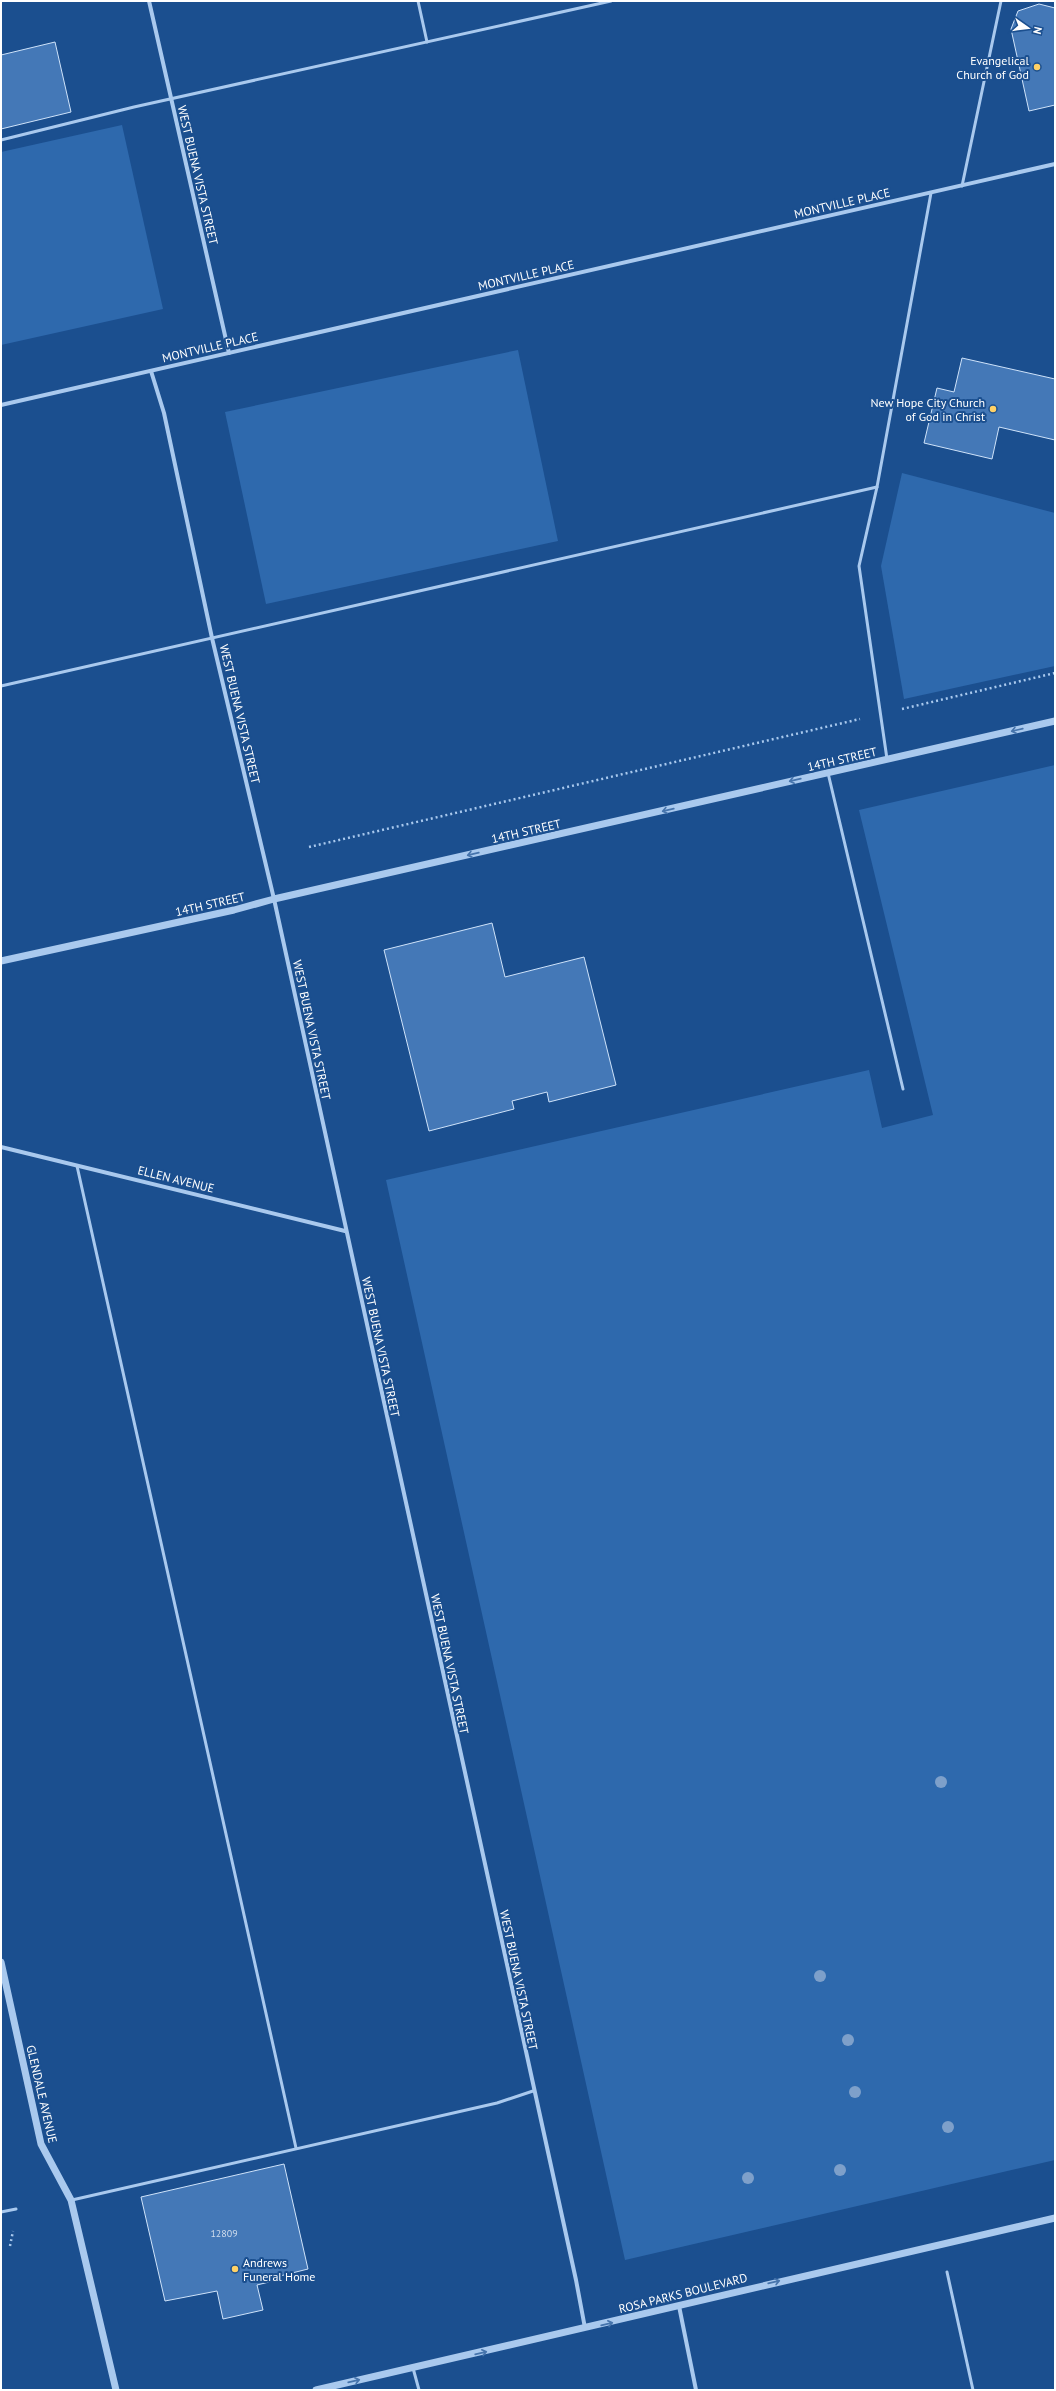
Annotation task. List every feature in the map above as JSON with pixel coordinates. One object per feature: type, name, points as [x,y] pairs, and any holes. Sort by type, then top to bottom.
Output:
[{"type":"street","name":"WEST BUENA VISTA STREET","points":[[149,1],[229,353]]},
{"type":"street","name":"MONTVILLE PLACE","points":[[1,405],[1055,164]]},
{"type":"street","name":"WEST BUENA VISTA STREET","points":[[151,371],[164,413],[212,638],[274,899],[533,2092],[576,2280],[585,2329]]},
{"type":"street","name":"14TH STREET","points":[[1,961],[234,910],[274,899],[1055,721]]},
{"type":"street","name":"ELLEN AVENUE","points":[[1,1147],[345,1231]]},
{"type":"street","name":"GLENDALE AVENUE","points":[[1,1962],[41,2144],[71,2200],[116,2390]]},
{"type":"street","name":"ROSA PARKS BOULEVARD","points":[[316,2390],[585,2329],[721,2294],[1055,2218]]},
{"type":"street","points":[[679,2306],[696,2390]]},
{"type":"lane","points":[[418,1],[428,42]]},
{"type":"lane","points":[[1,140],[171,98],[610,1]]},
{"type":"lane","points":[[962,186],[1001,1]]},
{"type":"lane","points":[[887,760],[859,566],[877,487],[931,193]]},
{"type":"lane","points":[[1,686],[877,487]]},
{"type":"lane","points":[[828,773],[903,1088]]},
{"type":"lane","points":[[77,1165],[296,2148]]},
{"type":"lane","points":[[71,2200],[497,2103],[533,2092]]},
{"type":"lane","points":[[1,2212],[16,2209]]},
{"type":"lane","points":[[947,2272],[973,2390]]},
{"type":"lane","points":[[414,2368],[418,2390]]},
{"type":"path","points":[[309,847],[1055,673]]},
{"type":"shaded area","points":[[122,125],[163,309],[1,345],[1,152]]},
{"type":"shaded area","points":[[518,350],[558,541],[266,604],[225,412]]},
{"type":"shaded area","points":[[902,473],[1055,513],[1055,666],[904,699],[881,566]]},
{"type":"shaded area","points":[[1055,765],[1055,2160],[625,2260],[386,1180],[869,1070],[882,1128],[933,1115],[859,810]]},
{"type":"building","name":"Evangelical Church of God","points":[[1039,4],[1055,8],[1055,105],[1029,111],[1011,29],[1018,11]]},
{"type":"building","points":[[55,42],[71,112],[1,129],[1,55]]},
{"type":"building","name":"New Hope City Church of God in Christ","points":[[962,358],[1055,379],[1055,440],[999,427],[992,459],[924,443],[937,388],[954,392]]},
{"type":"building","points":[[492,923],[505,977],[584,957],[616,1085],[549,1102],[547,1092],[512,1101],[514,1109],[429,1131],[384,950]]},
{"type":"building","points":[[284,2164],[308,2269],[272,2278],[273,2281],[257,2285],[263,2310],[223,2319],[217,2291],[165,2301],[141,2197]]},
{"type":"place","name":"Evangelical Church of God","points":[[1037,67]]},
{"type":"place","name":"New Hope City Church of God in Christ","points":[[993,409]]},
{"type":"place","name":"Andrews Funeral Home","points":[[235,2269]]}]
